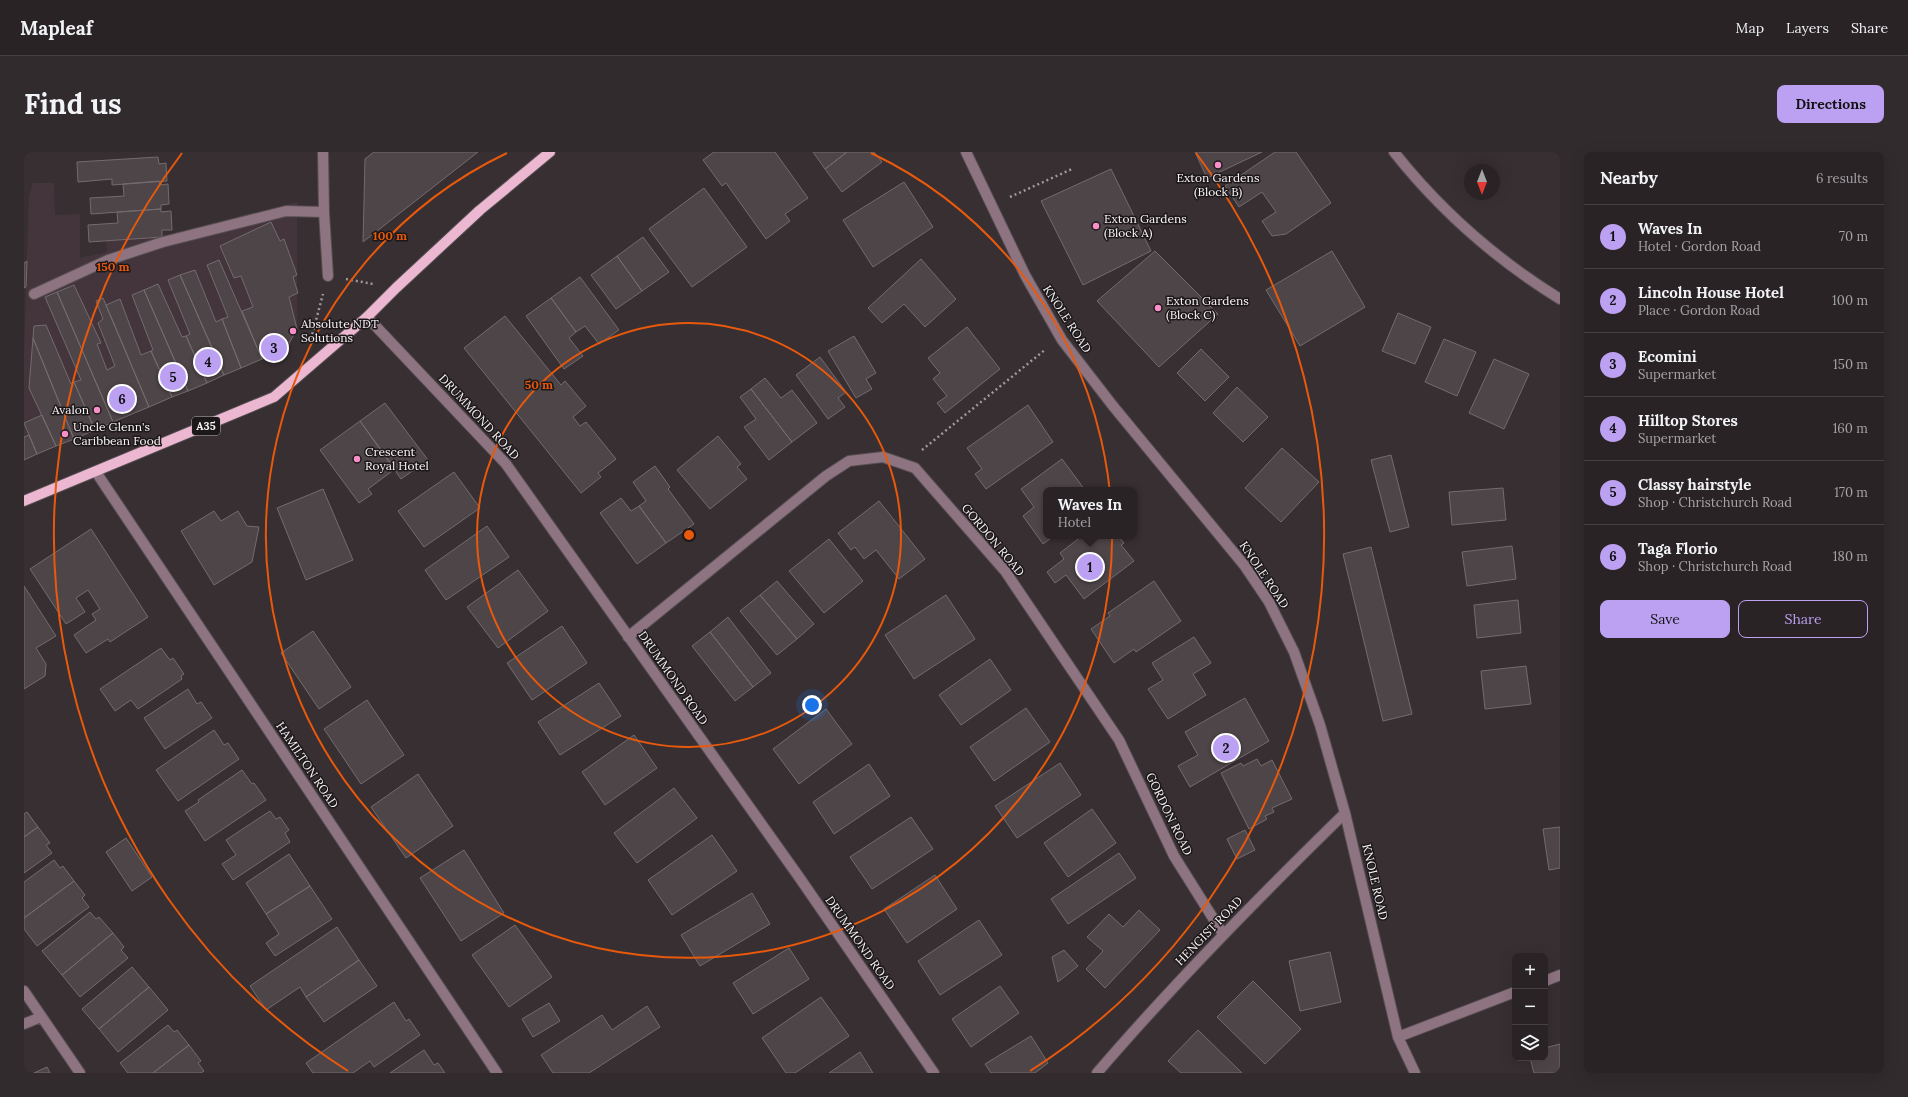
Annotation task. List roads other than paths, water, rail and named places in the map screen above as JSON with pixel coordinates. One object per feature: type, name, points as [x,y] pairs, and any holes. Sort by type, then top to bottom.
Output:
[{"type":"main road","name":"A35","points":[[24,502],[274,397],[368,317],[396,288],[480,210],[550,152]]},
{"type":"street","points":[[323,152],[324,212],[328,276]]},
{"type":"street","name":"KNOLE ROAD","points":[[966,152],[1025,275],[1060,337],[1112,406],[1244,565],[1269,602],[1294,652],[1320,725],[1345,813],[1398,1037],[1415,1073]]},
{"type":"street","points":[[1394,152],[1432,196],[1470,231],[1528,279],[1560,299]]},
{"type":"street","points":[[34,294],[108,260],[163,242],[286,211],[324,212]]},
{"type":"street","name":"DRUMMOND ROAD","points":[[368,317],[506,464],[799,877],[934,1073]]},
{"type":"street","name":"GORDON ROAD","points":[[628,637],[826,476],[849,461],[883,457],[915,468],[1005,571],[1119,740],[1174,856],[1222,934]]},
{"type":"street","name":"HAMILTON ROAD","points":[[96,472],[497,1073]]},
{"type":"street","name":"HENGIST ROAD","points":[[1097,1073],[1138,1025],[1222,934],[1345,813]]},
{"type":"street","points":[[1548,980],[1560,975]]},
{"type":"street","points":[[24,991],[80,1073]]},
{"type":"street","points":[[1398,1037],[1512,993]]},
{"type":"street","points":[[24,1024],[41,1017]]},
{"type":"place","name":"Exton Gardens (Block B)","points":[[1218,165]]},
{"type":"place","name":"Exton Gardens (Block A)","points":[[1096,226]]},
{"type":"place","name":"Exton Gardens (Block C)","points":[[1158,308]]},
{"type":"place","name":"Absolute NDT Solutions","points":[[293,331]]},
{"type":"place","name":"Ecomini","points":[[274,348]]},
{"type":"place","name":"Hilltop Stores","points":[[208,362]]},
{"type":"place","name":"Classy hairstyle","points":[[173,377]]},
{"type":"place","name":"Taga Florio","points":[[122,399]]},
{"type":"place","name":"Avalon","points":[[97,410]]},
{"type":"place","name":"Uncle Glenn's Caribbean Food","points":[[65,434]]},
{"type":"place","name":"Crescent Royal Hotel","points":[[357,459]]},
{"type":"place","name":"Waves In","points":[[1090,567]]},
{"type":"place","name":"Lincoln House Hotel","points":[[1226,748]]}]
